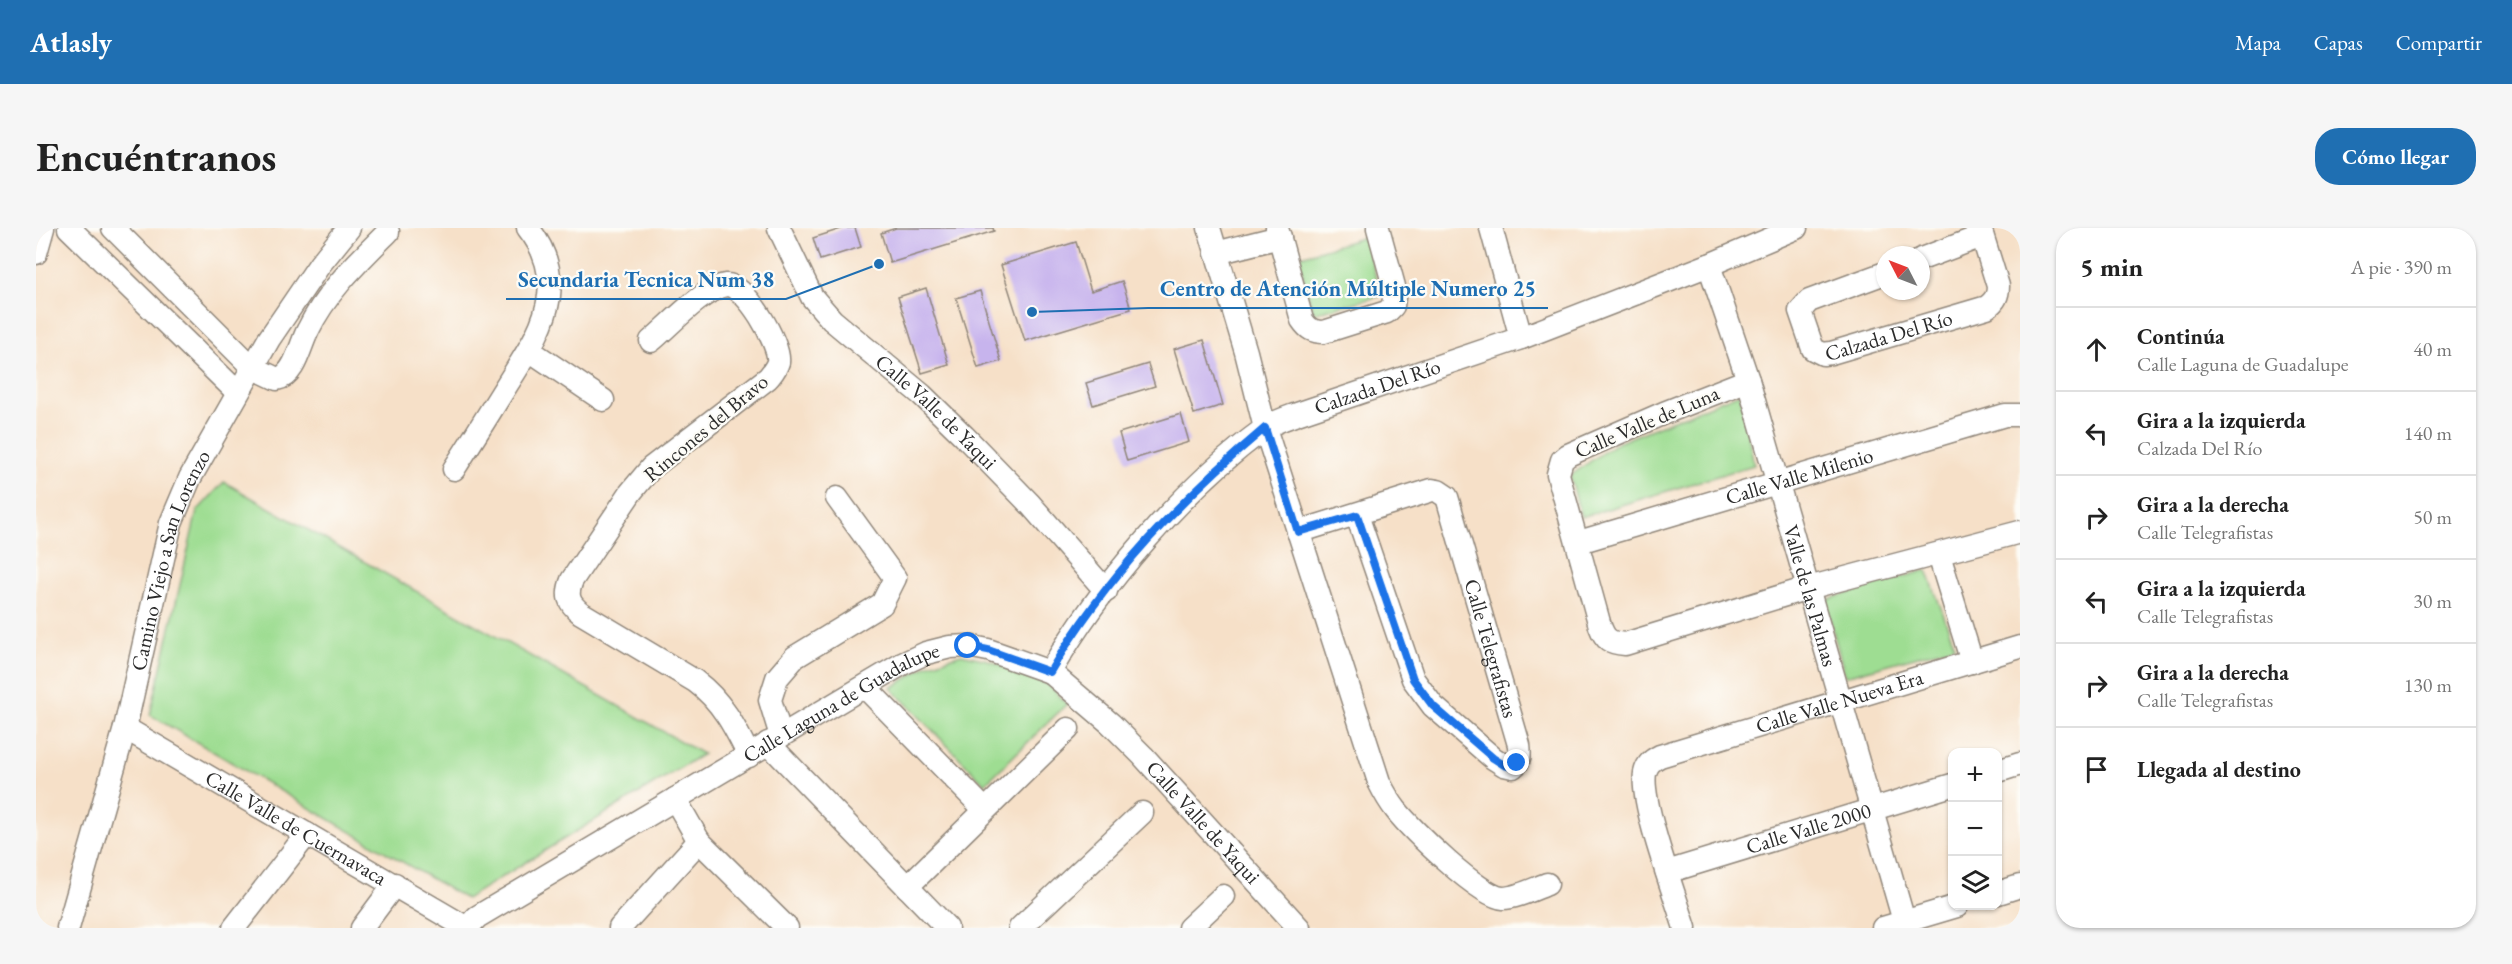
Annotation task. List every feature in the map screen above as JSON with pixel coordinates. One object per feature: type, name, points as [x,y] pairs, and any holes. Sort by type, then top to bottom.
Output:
[{"type":"street","points":[[36,253],[43,228]]},
{"type":"street","points":[[69,228],[237,392]]},
{"type":"street","points":[[113,228],[252,368],[277,379],[288,373],[319,310],[340,281],[388,232]]},
{"type":"street","points":[[454,470],[529,350],[544,315],[549,297],[548,264],[540,244],[528,228]]},
{"type":"street","name":"Calle Valle de Yaqui","points":[[779,228],[812,297],[832,320],[922,395],[964,436],[1030,504],[1106,591]]},
{"type":"street","points":[[1209,228],[1246,352],[1265,428],[1379,782],[1391,804],[1416,830],[1475,885],[1490,895],[1504,898],[1547,884]]},
{"type":"street","points":[[1216,253],[1279,233],[1302,320],[1308,328],[1315,332],[1324,332],[1387,312],[1393,306],[1395,290],[1378,228]]},
{"type":"street","points":[[1491,228],[1521,338]]},
{"type":"street","name":"Calzada Del Río","points":[[1050,672],[1106,591],[1142,544],[1216,469],[1265,428],[1297,414],[1521,338],[1709,265],[1796,228]]},
{"type":"street","points":[[348,229],[368,251]]},
{"type":"street","name":"Camino Viejo a San Lorenzo","points":[[68,928],[125,728],[171,523],[190,478],[237,392],[297,295],[348,229]]},
{"type":"street","name":"Calzada Del Río","points":[[1876,276],[1809,301],[1803,306],[1800,311],[1801,317],[1813,350],[1823,354],[1832,353],[1987,307],[1994,301],[1998,293],[1998,286],[1981,232],[1930,255]]},
{"type":"street","name":"Valle de las Palmas","points":[[1709,265],[1748,380],[1872,809],[1898,926]]},
{"type":"street","name":"Rincones del Bravo","points":[[651,341],[716,288],[734,286],[741,291],[757,313],[773,340],[778,361],[768,378],[651,468],[631,492],[572,580],[568,590],[569,599],[573,607],[582,613],[711,693],[728,714],[749,756]]},
{"type":"street","points":[[529,350],[603,400]]},
{"type":"street","name":"Calle Valle de Luna","points":[[1579,542],[1558,474],[1562,460],[1568,454],[1748,380]]},
{"type":"street","name":"Calle Valle Milenio","points":[[1579,542],[2005,416],[2020,415]]},
{"type":"street","name":"Calle Telegrafistas","points":[[1298,532],[1432,490],[1447,497],[1519,745],[1520,755],[1513,767],[1504,765],[1493,758],[1433,706],[1413,679],[1357,515]]},
{"type":"street","points":[[837,498],[895,578],[882,604],[795,657],[777,678],[770,700],[775,740],[907,887],[947,928]]},
{"type":"street","points":[[1579,542],[1600,626],[1606,639],[1612,643],[1624,644],[1808,588],[2020,532]]},
{"type":"street","points":[[1939,555],[1972,662]]},
{"type":"street","name":"Calle Laguna de Guadalupe","points":[[467,928],[477,917],[910,660],[950,647],[968,646],[988,650],[1050,672]]},
{"type":"street","name":"Calle Valle Nueva Era","points":[[1667,872],[1652,820],[1645,782],[1648,766],[1660,756],[2020,647]]},
{"type":"street","name":"Calle Valle de Yaqui","points":[[1050,672],[1111,724],[1143,756],[1299,928]]},
{"type":"street","points":[[865,687],[985,810]]},
{"type":"street","name":"Calle Valle de Cuernavaca","points":[[125,728],[467,928]]},
{"type":"street","points":[[907,887],[1068,729]]},
{"type":"street","points":[[2002,770],[2020,764]]},
{"type":"street","name":"Calle Valle 2000","points":[[1667,872],[1948,786]]},
{"type":"street","points":[[675,799],[699,841],[787,928]]},
{"type":"street","points":[[1020,928],[1142,813]]},
{"type":"street","points":[[234,928],[307,834]]},
{"type":"street","points":[[621,928],[634,910],[699,841]]},
{"type":"street","points":[[1667,872],[1685,928]]},
{"type":"street","points":[[363,928],[395,884]]},
{"type":"street","points":[[2002,892],[2020,886]]},
{"type":"street","points":[[1189,928],[1223,896]]},
{"type":"street","points":[[1898,926],[1948,909]]},
{"type":"green space","points":[[1365,237],[1381,296],[1313,313],[1298,257]]},
{"type":"green space","points":[[1740,393],[1754,465],[1581,517],[1570,476],[1615,444]]},
{"type":"green space","points":[[224,482],[703,754],[466,899],[150,715],[197,511]]},
{"type":"green space","points":[[1927,570],[1955,646],[1845,676],[1825,600]]},
{"type":"green space","points":[[961,654],[992,661],[1049,685],[1067,704],[985,784],[891,688],[928,665]]},
{"type":"building","points":[[844,228],[855,228],[861,247],[820,260],[813,238]]},
{"type":"building","points":[[896,228],[993,228],[994,231],[890,263],[881,233]]},
{"type":"building","points":[[1076,242],[1091,291],[1122,281],[1131,309],[1025,341],[1001,265]]},
{"type":"building","points":[[926,288],[949,365],[922,373],[898,297]]},
{"type":"building","points":[[980,291],[1001,361],[978,368],[956,298]]},
{"type":"building","points":[[1204,340],[1223,405],[1194,414],[1174,349]]},
{"type":"building","points":[[1148,364],[1155,386],[1093,405],[1086,383]]},
{"type":"building","points":[[1181,414],[1189,442],[1127,461],[1119,433]]},
{"type":"place","name":"Secundaria Tecnica Num 38","points":[[879,264]]},
{"type":"place","name":"Centro de Atención Múltiple Numero 25","points":[[1032,312]]},
{"type":"route","points":[[968,646],[988,650],[1050,672],[1106,591],[1142,544],[1216,469],[1265,428],[1298,532],[1357,515],[1406,663],[1422,693],[1433,706],[1493,758],[1504,765],[1513,767],[1517,763]]}]
